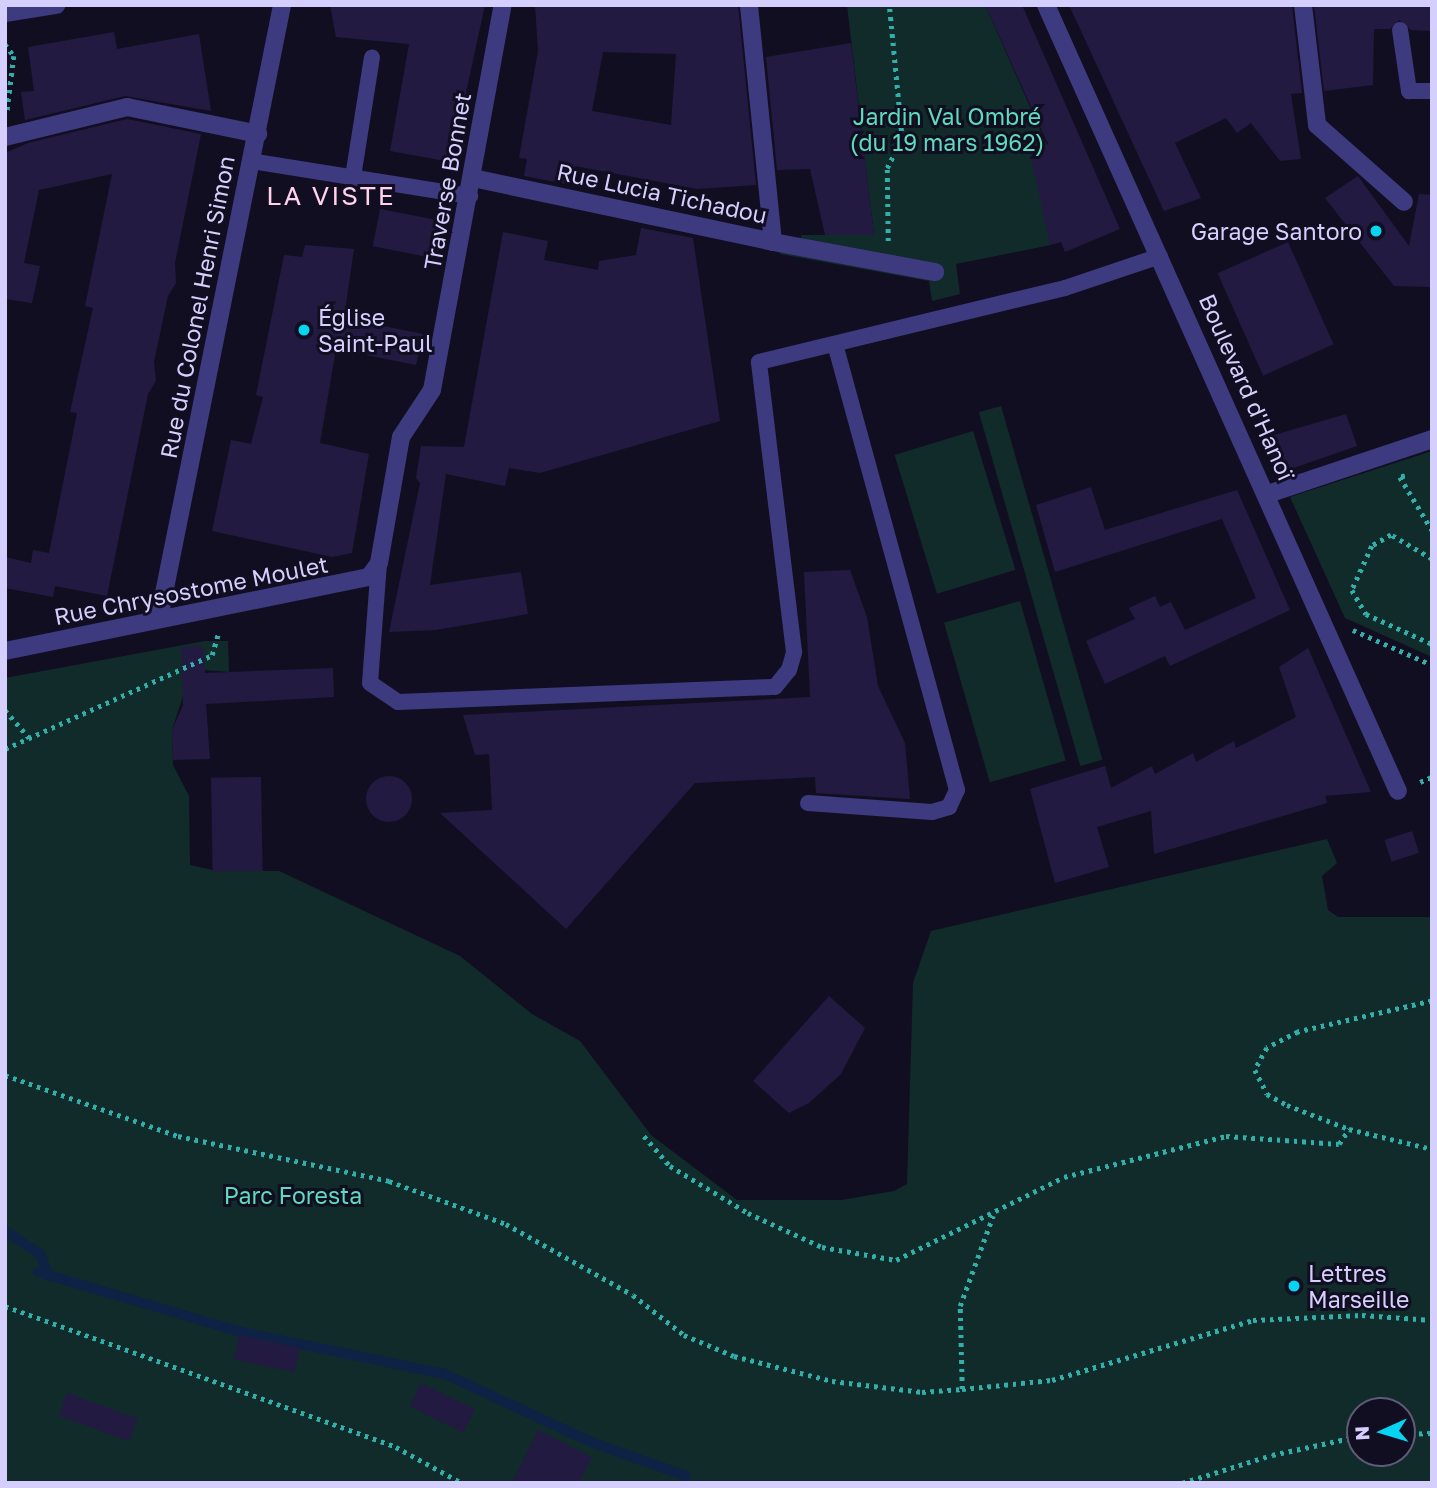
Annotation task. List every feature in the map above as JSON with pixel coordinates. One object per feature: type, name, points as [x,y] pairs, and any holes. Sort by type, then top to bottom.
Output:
[{"type":"street","points":[[5,13],[56,5]]},
{"type":"street","name":"Rue du Colonel Henri Simon","points":[[159,618],[282,5]]},
{"type":"street","name":"Traverse Bonnet","points":[[379,563],[401,436],[432,390],[470,196],[503,5]]},
{"type":"street","name":"Rue Lucia Tichadou","points":[[473,178],[773,242],[749,5]]},
{"type":"street","name":"Boulevard d'Hanoï","points":[[1045,5],[1268,494],[1398,791]]},
{"type":"street","points":[[1303,5],[1317,125],[1404,202]]},
{"type":"street","points":[[6,128],[127,107],[258,134]]},
{"type":"street","points":[[773,242],[935,272]]},
{"type":"street","points":[[1268,494],[1432,439]]},
{"type":"street","name":"Rue Chrysostome Moulet","points":[[5,651],[159,618],[354,583],[369,577],[379,563]]},
{"type":"lane","points":[[1400,30],[1409,90],[1432,90]]},
{"type":"lane","points":[[353,177],[372,57]]},
{"type":"lane","points":[[251,161],[470,196]]},
{"type":"lane","points":[[379,563],[370,683],[398,702],[775,687],[789,670],[794,652],[759,362],[1065,288],[1160,256]]},
{"type":"lane","points":[[808,803],[932,812],[949,807],[957,790],[835,344]]},
{"type":"path","points":[[889,5],[902,139],[887,168],[889,263]]},
{"type":"path","points":[[5,44],[14,56],[6,128]]},
{"type":"path","points":[[1411,474],[1400,477],[1432,530]]},
{"type":"path","points":[[1432,559],[1391,535],[1372,546],[1352,590],[1366,614],[1432,644]]},
{"type":"path","points":[[1322,617],[1432,665]]},
{"type":"path","points":[[5,749],[212,655],[218,634]]},
{"type":"path","points":[[5,710],[29,738]]},
{"type":"path","points":[[1432,1001],[1298,1032],[1267,1048],[1255,1070],[1267,1094],[1349,1129],[1432,1149]]},
{"type":"path","points":[[5,1075],[178,1136],[389,1181],[506,1224],[633,1295],[684,1335],[734,1356],[832,1381],[922,1392],[1052,1380],[1253,1320],[1362,1315],[1432,1320]]},
{"type":"path","points":[[644,1136],[670,1166],[748,1213],[822,1247],[896,1260],[993,1215],[1065,1177],[1226,1136],[1339,1144],[1349,1129]]},
{"type":"path","points":[[962,1389],[960,1306],[993,1215]]},
{"type":"path","points":[[5,1306],[396,1447],[462,1483]]},
{"type":"path","points":[[1182,1483],[1272,1455],[1346,1439]]},
{"type":"green space","name":"Jardin Val Ombré (du 19 mars 1962)","points":[[847,5],[985,5],[1047,145],[1031,153],[1051,245],[956,264],[960,294],[932,301],[929,281],[780,254],[782,240],[801,242],[801,235],[874,235]]},
{"type":"green space","points":[[1001,406],[1102,760],[1080,766],[979,412]]},
{"type":"green space","points":[[973,431],[1015,570],[937,594],[895,455]]},
{"type":"green space","points":[[1432,451],[1432,657],[1345,618],[1290,497]]},
{"type":"green space","points":[[1020,601],[1066,761],[990,782],[944,623]]},
{"type":"green space","name":"Parc Foresta","points":[[205,641],[228,641],[229,672],[192,669],[172,730],[173,765],[189,796],[190,865],[217,871],[279,871],[460,956],[532,1014],[580,1041],[651,1135],[737,1200],[841,1200],[894,1191],[907,1184],[913,983],[931,931],[1327,839],[1337,863],[1322,876],[1328,910],[1338,917],[1432,917],[1432,1483],[5,1483],[5,678]]},
{"type":"building","points":[[330,5],[485,5],[451,162],[390,151],[409,44],[336,37]]},
{"type":"building","points":[[535,5],[738,5],[756,185],[697,189],[575,166],[571,185],[524,176],[527,159],[519,158],[538,51]],"holes":[[[603,52],[676,54],[671,125],[592,111]]]},
{"type":"building","points":[[985,5],[1022,5],[1120,229],[1065,252],[1061,242],[1050,245],[1030,153],[1048,144]]},
{"type":"building","points":[[1069,5],[1292,5],[1302,93],[1291,94],[1301,159],[1280,161],[1251,123],[1237,133],[1226,118],[1175,143],[1201,198],[1164,211]]},
{"type":"building","points":[[1314,5],[1432,5],[1432,31],[1411,30],[1399,20],[1390,29],[1374,29],[1373,85],[1324,91]]},
{"type":"building","points":[[114,32],[117,49],[199,34],[211,111],[125,96],[25,120],[21,92],[34,91],[28,47]]},
{"type":"building","points":[[851,43],[874,235],[825,235],[810,169],[777,170],[766,57]]},
{"type":"building","points":[[127,119],[201,134],[175,263],[176,283],[168,296],[154,362],[156,381],[148,394],[107,596],[55,586],[53,597],[5,588],[5,557],[31,563],[33,550],[49,553],[77,413],[70,412],[93,308],[85,306],[112,174],[39,190],[24,263],[40,266],[32,303],[5,299],[5,153],[28,143]]},
{"type":"building","points":[[1358,176],[1409,246],[1419,194],[1432,195],[1432,287],[1394,286],[1325,198]]},
{"type":"building","points":[[380,209],[445,222],[438,259],[373,246]]},
{"type":"building","points":[[641,228],[693,238],[720,421],[540,473],[509,468],[505,486],[446,474],[430,585],[521,572],[528,614],[436,630],[389,632],[420,483],[416,478],[421,446],[464,447],[503,232],[548,241],[544,260],[598,270],[599,261],[636,255]]},
{"type":"building","points":[[1288,242],[1334,344],[1263,376],[1218,273]]},
{"type":"building","points":[[305,245],[354,249],[344,318],[423,334],[416,365],[336,349],[320,443],[369,454],[352,553],[332,557],[212,531],[231,440],[251,444],[263,397],[256,395],[284,255],[302,257]]},
{"type":"building","points":[[1346,414],[1357,446],[1279,473],[1264,438]]},
{"type":"building","points":[[1091,487],[1105,530],[1237,490],[1290,610],[1170,666],[1165,656],[1105,684],[1086,641],[1135,619],[1129,608],[1155,596],[1160,607],[1171,602],[1185,630],[1256,598],[1222,519],[1055,572],[1036,505]]},
{"type":"building","points":[[850,570],[867,617],[878,686],[905,743],[910,799],[816,793],[815,777],[695,783],[566,929],[440,813],[492,810],[489,754],[475,755],[463,715],[810,697],[804,572]]},
{"type":"building","points":[[203,646],[205,673],[333,668],[334,697],[206,704],[210,759],[173,760],[172,730],[183,705],[181,647]]},
{"type":"building","points":[[1308,648],[1371,792],[1325,796],[1327,803],[1154,854],[1151,811],[1097,827],[1109,867],[1055,883],[1030,789],[1105,766],[1111,788],[1152,766],[1155,774],[1193,753],[1196,762],[1234,741],[1236,748],[1296,717],[1279,667]]},
{"type":"building","points":[[389,776],[405,783],[412,799],[405,815],[389,822],[373,815],[366,799],[373,783]]},
{"type":"building","points":[[261,777],[263,871],[213,872],[211,778]]},
{"type":"building","points":[[1412,831],[1419,853],[1392,862],[1384,840]]},
{"type":"building","points":[[829,996],[865,1028],[841,1074],[809,1103],[789,1113],[753,1081]]},
{"type":"building","points":[[239,1335],[300,1348],[294,1372],[234,1359]]},
{"type":"building","points":[[421,1383],[475,1409],[464,1433],[410,1406]]},
{"type":"building","points":[[67,1393],[137,1419],[129,1441],[59,1416]]},
{"type":"building","points":[[538,1430],[592,1457],[579,1483],[512,1483]]},
{"type":"waterway","points":[[5,1231],[40,1254],[49,1276]]},
{"type":"waterway","points":[[38,1272],[237,1331],[445,1374],[591,1442],[686,1476]]},
{"type":"place","name":"Garage Santoro","points":[[1376,231]]},
{"type":"place","name":"Église Saint-Paul","points":[[304,330]]},
{"type":"place","name":"Lettres Marseille","points":[[1294,1286]]},
{"type":"district","name":"LA VISTE","points":[[331,196]]}]
